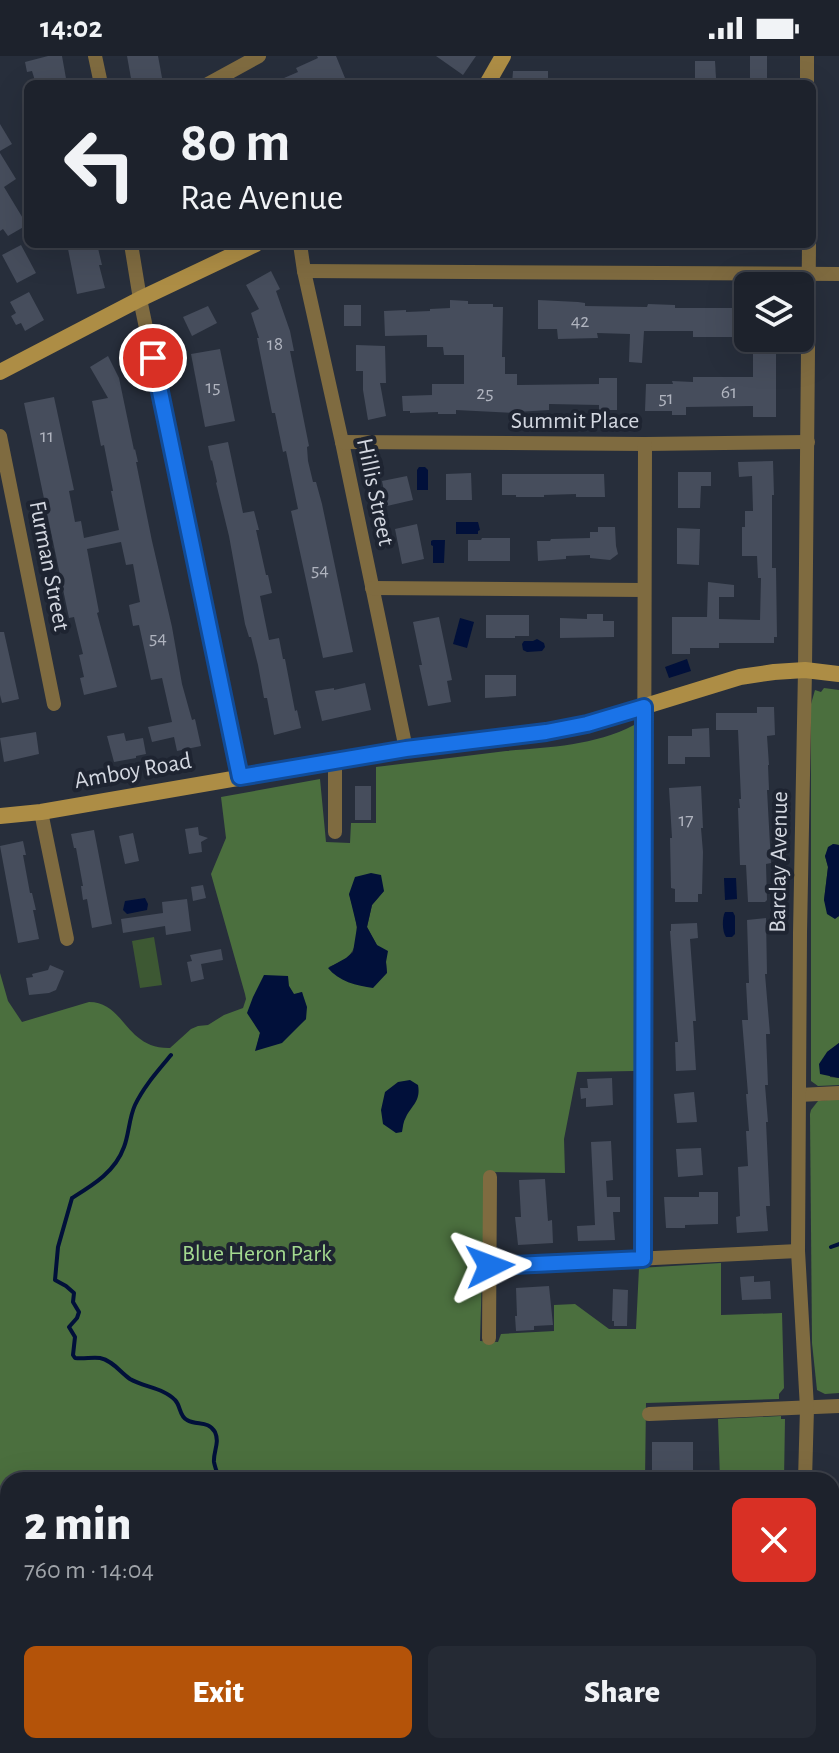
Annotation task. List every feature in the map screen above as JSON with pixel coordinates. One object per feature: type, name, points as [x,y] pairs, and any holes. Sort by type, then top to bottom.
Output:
[{"type":"main road","points":[[489,80],[503,56]]},
{"type":"main road","points":[[0,371],[248,248]]},
{"type":"main road","name":"Amboy Road","points":[[0,816],[41,812],[406,749],[546,732],[587,724],[740,677],[805,670],[839,674]]},
{"type":"street","points":[[95,56],[100,80]]},
{"type":"street","points":[[215,80],[259,56]]},
{"type":"street","points":[[807,56],[807,80]]},
{"type":"street","points":[[132,248],[240,777]]},
{"type":"street","name":"Hillis Street","points":[[301,248],[406,749]]},
{"type":"street","name":"Barclay Avenue","points":[[809,248],[809,272]]},
{"type":"street","points":[[304,271],[734,274]]},
{"type":"street","points":[[814,274],[839,274]]},
{"type":"street","name":"Barclay Avenue","points":[[805,1472],[807,1408],[798,1251],[799,947],[809,352]]},
{"type":"street","name":"Furman Street","points":[[0,436],[54,704]]},
{"type":"street","name":"Summit Place","points":[[342,442],[808,442]]},
{"type":"street","points":[[643,1259],[645,444]]},
{"type":"street","points":[[372,588],[644,590]]},
{"type":"street","points":[[335,761],[335,832]]},
{"type":"street","points":[[41,812],[67,939]]},
{"type":"street","points":[[799,1095],[839,1093]]},
{"type":"street","points":[[489,1338],[490,1177]]},
{"type":"street","points":[[490,1266],[798,1251]]},
{"type":"street","points":[[649,1414],[839,1406]]},
{"type":"green space","points":[[824,688],[839,690],[839,845],[833,844],[825,856],[828,867],[824,900],[835,918],[839,916],[839,1043],[827,1052],[830,1077],[839,1078],[839,1085],[818,1086],[811,1081],[811,704],[815,690],[821,692]]},
{"type":"green space","name":"Blue Heron Park","points":[[634,725],[637,734],[634,1071],[577,1072],[564,1139],[565,1173],[485,1172],[480,1341],[498,1342],[501,1334],[554,1331],[554,1305],[575,1304],[609,1329],[636,1329],[639,1268],[721,1263],[721,1315],[782,1313],[784,1388],[779,1399],[646,1403],[645,1472],[0,1472],[0,973],[8,1001],[22,1022],[89,1002],[101,1004],[111,1009],[143,1041],[170,1048],[191,1029],[208,1025],[243,1008],[246,999],[211,874],[226,838],[221,797],[320,779],[326,842],[350,843],[351,823],[376,823],[376,767],[571,744],[603,737]],"holes":[[[384,891],[372,905],[367,927],[386,962],[387,973],[329,967],[347,958],[355,946],[356,924],[349,894]],[[289,986],[294,995],[302,992],[306,1019],[256,1050],[260,1033]]]},
{"type":"green space","points":[[154,937],[162,985],[140,988],[132,941]]},
{"type":"green space","points":[[839,1099],[839,1393],[825,1394],[817,1390],[812,1343],[810,1114],[818,1101]]},
{"type":"green space","points":[[781,1416],[785,1419],[784,1472],[720,1472],[718,1419]]},
{"type":"water","points":[[419,467],[428,470],[428,490],[417,490]]},
{"type":"water","points":[[456,522],[478,522],[480,530],[478,534],[456,534]]},
{"type":"water","points":[[433,540],[445,540],[444,563],[433,563]]},
{"type":"water","points":[[460,618],[474,622],[467,648],[453,644]]},
{"type":"water","points":[[537,639],[544,643],[542,651],[523,650],[524,641]]},
{"type":"water","points":[[687,659],[691,671],[669,678],[665,667]]},
{"type":"water","points":[[839,845],[839,916],[835,919],[827,914],[824,900],[828,867],[825,856],[828,847]]},
{"type":"water","points":[[371,873],[381,875],[384,891],[372,905],[367,927],[377,945],[388,951],[387,973],[373,988],[348,982],[328,968],[353,952],[357,927],[349,894],[355,877]]},
{"type":"water","points":[[724,878],[736,878],[737,899],[725,900]]},
{"type":"water","points":[[145,898],[147,910],[127,914],[123,910],[125,901]]},
{"type":"water","points":[[725,912],[733,912],[735,916],[735,934],[732,937],[726,937],[724,931]]},
{"type":"water","points":[[264,975],[288,976],[294,994],[302,992],[307,1007],[306,1019],[282,1043],[255,1051],[260,1033],[247,1013]]},
{"type":"water","points":[[839,1043],[839,1078],[820,1074],[819,1064],[827,1052]]},
{"type":"water","points":[[410,1080],[418,1085],[418,1095],[405,1119],[402,1132],[396,1133],[383,1124],[381,1110],[385,1092],[398,1082]]},
{"type":"building","points":[[62,56],[66,80],[35,80],[32,71],[27,72],[25,62]]},
{"type":"building","points":[[127,56],[158,56],[162,80],[131,80]]},
{"type":"building","points":[[336,56],[345,78],[279,80],[298,72],[296,68],[318,58]]},
{"type":"building","points":[[436,56],[476,56],[463,75]]},
{"type":"building","points":[[750,56],[767,56],[767,80],[750,80]]},
{"type":"building","points":[[695,61],[715,61],[716,78],[695,78]]},
{"type":"building","points":[[513,71],[548,71],[548,80],[512,80]]},
{"type":"building","points":[[0,124],[12,144],[0,151]]},
{"type":"building","points":[[0,153],[16,179],[4,187],[24,220],[24,227],[8,236],[3,229],[0,231]]},
{"type":"building","points":[[21,245],[36,273],[17,283],[2,255]]},
{"type":"building","points":[[68,248],[98,248],[105,288],[77,294]]},
{"type":"building","points":[[271,271],[280,289],[276,291],[290,331],[294,351],[290,351],[309,446],[308,461],[322,504],[353,652],[323,658],[291,511],[298,509],[286,451],[283,452],[275,413],[272,413],[259,338],[251,313],[259,309],[246,285]]},
{"type":"building","points":[[29,292],[44,320],[25,331],[21,323],[16,325],[11,316],[16,313],[10,302]]},
{"type":"building","points":[[450,300],[503,307],[502,357],[505,357],[505,374],[517,374],[517,385],[599,384],[599,378],[617,378],[617,410],[599,410],[599,405],[549,404],[549,410],[517,413],[403,411],[402,396],[432,395],[432,384],[464,384],[464,355],[444,355],[443,347],[427,347],[427,335],[385,336],[384,311],[450,308]]},
{"type":"building","points":[[538,300],[578,302],[585,303],[585,306],[647,307],[648,304],[675,305],[675,308],[734,308],[734,337],[693,337],[693,331],[644,331],[642,363],[629,362],[630,334],[597,333],[598,338],[558,339],[557,329],[538,329]]},
{"type":"building","points":[[344,305],[361,305],[361,326],[344,326]]},
{"type":"building","points":[[208,306],[217,323],[192,336],[183,317]]},
{"type":"building","points":[[356,345],[385,346],[386,383],[380,383],[386,416],[368,420],[363,371],[356,371]]},
{"type":"building","points":[[220,349],[235,421],[205,427],[191,354]]},
{"type":"building","points":[[753,352],[776,352],[776,417],[753,417],[753,406],[686,407],[686,415],[672,415],[672,411],[645,411],[646,384],[693,382],[693,377],[753,377]]},
{"type":"building","points":[[108,356],[119,378],[182,684],[201,746],[177,751],[174,737],[152,742],[148,727],[172,722],[162,678],[151,680],[139,625],[133,626],[129,605],[140,602],[133,564],[126,565],[121,542],[87,549],[97,613],[117,687],[84,695],[79,655],[83,654],[74,617],[69,618],[24,403],[54,397],[74,490],[69,491],[75,522],[81,521],[84,538],[119,530],[104,445],[101,446],[92,401],[108,398],[90,367]]},
{"type":"building","points":[[228,442],[243,513],[254,511],[259,530],[256,530],[272,593],[260,596],[269,640],[279,638],[301,728],[274,735],[267,698],[264,698],[251,637],[245,624],[208,446]]},
{"type":"building","points":[[773,461],[772,568],[776,568],[777,637],[774,637],[774,643],[719,643],[719,648],[690,648],[690,654],[672,654],[672,617],[707,617],[708,582],[734,585],[734,597],[719,597],[719,619],[760,620],[761,578],[758,578],[757,556],[742,556],[745,511],[753,511],[752,476],[739,477],[738,462]]},
{"type":"building","points":[[678,472],[711,472],[711,486],[701,486],[700,508],[678,508]]},
{"type":"building","points":[[471,473],[472,500],[446,500],[446,474]]},
{"type":"building","points":[[502,474],[604,474],[605,497],[576,497],[576,494],[544,497],[502,495]]},
{"type":"building","points":[[407,476],[413,500],[387,506],[382,481]]},
{"type":"building","points":[[417,524],[424,559],[402,564],[395,529]]},
{"type":"building","points":[[598,527],[615,527],[618,554],[610,560],[590,558],[590,555],[538,561],[537,541],[590,538],[590,532],[598,532]]},
{"type":"building","points":[[677,528],[700,529],[699,565],[677,564]]},
{"type":"building","points":[[510,538],[510,561],[468,561],[468,540]]},
{"type":"building","points":[[587,614],[603,614],[603,621],[614,621],[614,637],[560,638],[560,618],[587,619]]},
{"type":"building","points":[[486,615],[529,615],[529,636],[486,638]]},
{"type":"building","points":[[439,617],[452,680],[447,681],[451,702],[428,706],[413,622]]},
{"type":"building","points":[[0,632],[4,632],[19,699],[2,703],[0,695]]},
{"type":"building","points":[[485,675],[516,675],[516,696],[485,698]]},
{"type":"building","points":[[365,683],[371,710],[322,721],[315,691]]},
{"type":"building","points":[[757,707],[774,707],[775,735],[767,736],[771,863],[766,864],[767,900],[748,902],[746,865],[740,865],[738,730],[716,730],[716,713],[757,713]]},
{"type":"building","points":[[709,728],[710,757],[685,757],[685,764],[668,764],[668,736],[692,736],[692,729]]},
{"type":"building","points":[[36,732],[39,754],[4,762],[0,738]]},
{"type":"building","points":[[124,733],[126,741],[143,738],[146,754],[114,762],[107,736]]},
{"type":"building","points":[[355,786],[371,786],[371,820],[355,820]]},
{"type":"building","points":[[701,786],[702,894],[698,894],[698,902],[675,902],[675,889],[671,888],[669,788]]},
{"type":"building","points":[[198,827],[199,835],[208,838],[201,842],[202,852],[189,854],[185,829]]},
{"type":"building","points":[[94,830],[112,924],[92,928],[87,899],[83,900],[83,886],[71,834]]},
{"type":"building","points":[[133,833],[139,861],[125,864],[119,836]]},
{"type":"building","points":[[23,841],[39,939],[18,943],[0,846]]},
{"type":"building","points":[[203,885],[206,898],[193,901],[191,887]]},
{"type":"building","points":[[187,899],[191,931],[166,935],[165,926],[123,933],[121,919],[163,913],[162,902]]},
{"type":"building","points":[[766,918],[765,974],[770,1034],[766,1034],[768,1085],[765,1085],[770,1206],[766,1206],[768,1231],[737,1233],[736,1217],[740,1216],[738,1167],[748,1166],[748,1094],[742,1020],[748,1020],[747,920]]},
{"type":"building","points":[[697,923],[698,938],[690,939],[696,1070],[676,1071],[675,1042],[678,1042],[670,931],[671,924]]},
{"type":"building","points":[[221,949],[223,960],[201,964],[204,979],[191,982],[187,962],[192,961],[190,955]]},
{"type":"building","points":[[50,965],[64,971],[56,990],[29,995],[26,978],[48,970]]},
{"type":"building","points":[[612,1078],[613,1105],[586,1107],[586,1098],[581,1099],[580,1088],[588,1088],[587,1079]]},
{"type":"building","points":[[694,1092],[697,1122],[677,1123],[674,1094]]},
{"type":"building","points":[[611,1141],[613,1180],[606,1181],[607,1197],[620,1197],[620,1212],[613,1212],[615,1240],[578,1241],[577,1226],[595,1225],[591,1142]]},
{"type":"building","points":[[701,1148],[703,1175],[678,1177],[676,1149]]},
{"type":"building","points":[[545,1179],[553,1243],[518,1245],[515,1217],[521,1217],[519,1180]]},
{"type":"building","points":[[699,1192],[718,1192],[718,1224],[666,1228],[664,1197],[699,1197]]},
{"type":"building","points":[[754,1276],[754,1282],[770,1281],[771,1299],[742,1300],[740,1277]]},
{"type":"building","points":[[549,1286],[553,1325],[516,1331],[516,1288]]},
{"type":"building","points":[[613,1289],[628,1290],[627,1326],[614,1326],[612,1321]]},
{"type":"building","points":[[652,1442],[693,1442],[693,1470],[652,1470]]},
{"type":"waterway","points":[[171,1055],[135,1105],[124,1147],[115,1164],[95,1183],[72,1198],[58,1247],[55,1280],[74,1293],[73,1302],[79,1312],[69,1327],[75,1337],[75,1358],[108,1361],[130,1379],[170,1396],[187,1420],[212,1428],[217,1444],[214,1455],[217,1472]]},
{"type":"waterway","points":[[831,1247],[839,1244]]},
{"type":"route","points":[[153,358],[240,777],[406,749],[546,732],[644,707],[643,1259],[490,1266]]}]
